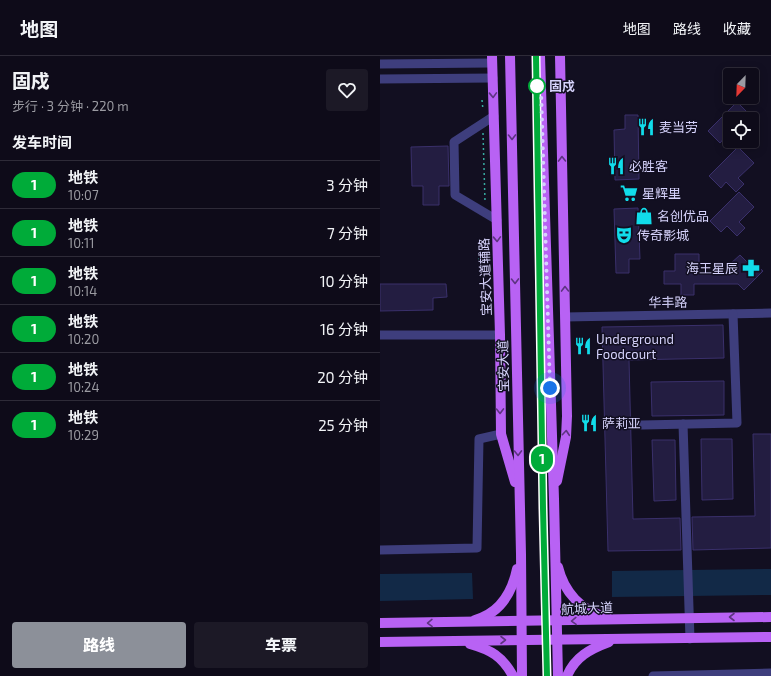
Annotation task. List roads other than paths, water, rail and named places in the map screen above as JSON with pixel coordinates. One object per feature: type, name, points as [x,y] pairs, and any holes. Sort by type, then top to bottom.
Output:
[{"type":"main road","name":"宝安大道","points":[[510,56],[518,494],[521,554],[522,676]]},
{"type":"main road","points":[[540,56],[558,676]]},
{"type":"main road","points":[[554,499],[566,437],[567,416],[560,56]]},
{"type":"main road","name":"宝安大道辅路","points":[[492,60],[493,78],[489,115],[497,220],[501,434],[518,494]]},
{"type":"main road","points":[[555,553],[560,574],[567,589],[577,602],[595,614],[624,619]]},
{"type":"main road","points":[[459,622],[486,616],[501,605],[508,596],[512,587],[521,554]]},
{"type":"main road","name":"航城大道","points":[[380,623],[557,622],[624,619],[771,617]]},
{"type":"main road","points":[[380,642],[771,638]]},
{"type":"main road","points":[[567,676],[576,661],[585,653],[596,646],[615,639]]},
{"type":"main road","points":[[460,641],[490,650],[503,660],[513,676]]},
{"type":"street","points":[[380,64],[492,60]]},
{"type":"street","points":[[380,79],[493,78]]},
{"type":"street","points":[[489,115],[454,142],[455,195],[497,220]]},
{"type":"street","name":"华丰路","points":[[565,317],[771,313]]},
{"type":"street","points":[[642,425],[737,423],[733,314]]},
{"type":"street","points":[[380,335],[500,335]]},
{"type":"street","points":[[683,424],[690,639]]},
{"type":"street","points":[[380,550],[478,548],[479,439],[501,434]]},
{"type":"street","points":[[653,676],[771,673]]},
{"type":"water","points":[[771,569],[771,595],[612,597],[612,571]]},
{"type":"water","points":[[472,573],[473,599],[380,601],[380,574]]},
{"type":"metro line","name":"1","points":[[536,56],[547,676]]},
{"type":"place","name":"固戍","points":[[537,86]]},
{"type":"place","name":"麦当劳","points":[[646,127]]},
{"type":"place","name":"必胜客","points":[[616,166]]},
{"type":"place","name":"星辉里","points":[[629,193]]},
{"type":"place","name":"名创优品","points":[[644,216]]},
{"type":"place","name":"传奇影城","points":[[624,235]]},
{"type":"place","name":"海王星辰","points":[[751,268]]},
{"type":"place","name":"Underground Foodcourt","points":[[583,346]]},
{"type":"place","name":"萨莉亚","points":[[589,423]]}]
